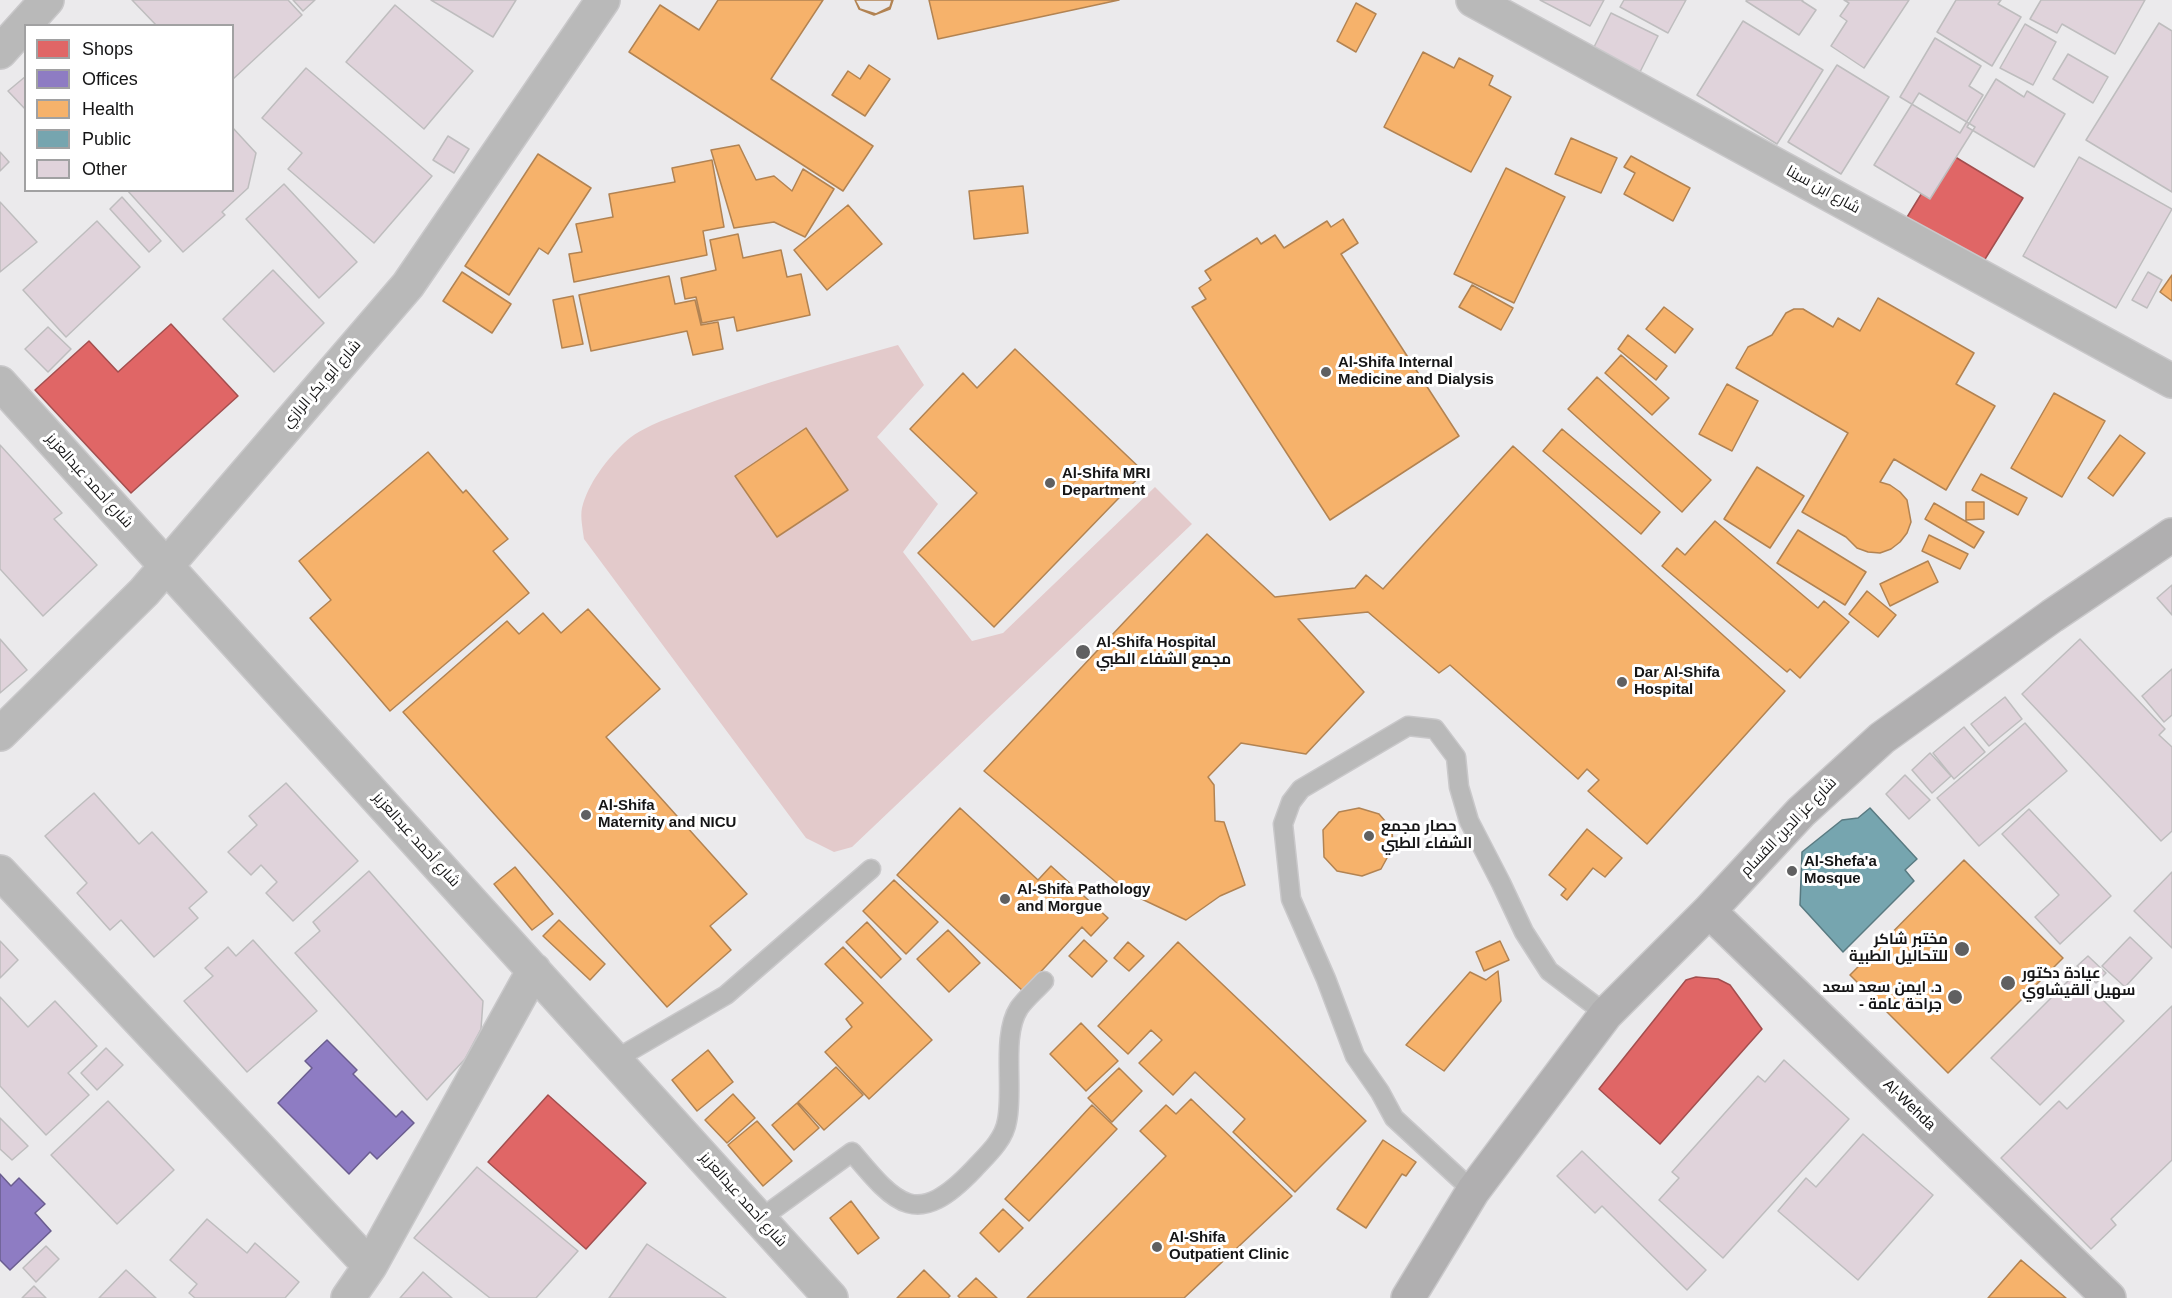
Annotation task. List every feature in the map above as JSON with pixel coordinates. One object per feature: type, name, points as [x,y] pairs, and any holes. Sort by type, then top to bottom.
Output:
[{"type":"main road","name":"شارع عز الدين القسام","points":[[1408,1298],[1473,1191],[1606,1014],[1709,911],[1801,812],[1882,738],[2052,616],[2172,536]]},
{"type":"main road","name":"Al-Wehda","points":[[1709,911],[2109,1298]]},
{"type":"street","points":[[25,24],[47,0]]},
{"type":"street","name":"شارع أبو بكر الرازي","points":[[0,734],[144,592],[408,285],[603,0]]},
{"type":"street","name":"شارع ابن سينا","points":[[1473,0],[2172,381]]},
{"type":"street","points":[[0,52],[24,25]]},
{"type":"street","name":"شارع أحمد عبدالعزيز","points":[[0,383],[616,1059],[760,1219],[822,1294]]},
{"type":"street","points":[[0,872],[370,1266]]},
{"type":"street","points":[[348,1298],[370,1266],[534,969]]},
{"type":"lane","points":[[1473,1191],[1394,1118],[1380,1092],[1355,1056],[1315,952],[1291,899],[1283,824],[1291,802],[1301,789],[1408,726],[1435,729],[1456,758],[1459,787],[1469,821],[1524,932],[1549,971],[1606,1014]]},
{"type":"lane","points":[[616,1059],[726,995],[871,869]]},
{"type":"lane","points":[[760,1219],[852,1152],[879,1184],[896,1199],[914,1205],[934,1203],[958,1186],[996,1146],[1007,1123],[1010,1083],[1008,1042],[1018,1009],[1044,981]]},
{"type":"shaded area","points":[[898,345],[924,385],[877,437],[938,504],[903,552],[972,641],[1003,633],[1155,487],[1192,524],[852,847],[834,852],[806,838],[584,539],[581,512],[593,481],[604,465],[624,443],[648,427],[744,391]]},
{"type":"building: Shops","points":[[1947,152],[2023,198],[1977,272],[1901,227]]},
{"type":"building: Shops","points":[[171,324],[238,396],[131,493],[35,390],[89,341],[118,372]]},
{"type":"building: Shops","points":[[1696,977],[1718,979],[1730,985],[1762,1029],[1660,1144],[1599,1089],[1686,980]]},
{"type":"building: Shops","points":[[548,1095],[646,1183],[586,1249],[488,1162]]},
{"type":"building: Offices","points":[[327,1040],[357,1070],[353,1074],[396,1117],[402,1111],[414,1123],[377,1159],[370,1152],[349,1174],[278,1103],[312,1068],[305,1061]]},
{"type":"building: Offices","points":[[0,1174],[11,1186],[19,1178],[45,1204],[35,1213],[51,1231],[10,1270],[0,1260]]},
{"type":"building: Health","points":[[718,0],[823,0],[771,79],[873,146],[843,191],[629,52],[660,5],[699,30]]},
{"type":"building: Health","points":[[855,0],[892,0],[890,7],[876,14],[860,9]]},
{"type":"building: Health","points":[[855,0],[893,0],[890,9],[874,15],[859,9]]},
{"type":"building: Health","points":[[929,0],[1119,0],[938,39]]},
{"type":"building: Health","points":[[1356,3],[1376,14],[1356,52],[1337,41]]},
{"type":"building: Health","points":[[1423,52],[1454,68],[1459,58],[1493,76],[1489,85],[1511,97],[1471,172],[1384,127]]},
{"type":"building: Health","points":[[869,65],[890,79],[865,116],[832,95],[848,71],[860,79]]},
{"type":"building: Health","points":[[1571,138],[1617,158],[1601,193],[1555,174]]},
{"type":"building: Health","points":[[739,145],[756,180],[774,176],[792,191],[803,169],[834,189],[805,237],[774,222],[734,228],[711,150]]},
{"type":"building: Health","points":[[538,154],[591,188],[548,254],[539,248],[509,295],[465,266]]},
{"type":"building: Health","points":[[1631,156],[1690,188],[1673,221],[1624,194],[1635,173],[1624,167]]},
{"type":"building: Health","points":[[712,160],[724,227],[703,231],[707,255],[574,282],[569,254],[582,252],[576,224],[613,217],[609,194],[675,182],[672,168]]},
{"type":"building: Health","points":[[1506,168],[1565,197],[1514,303],[1454,274]]},
{"type":"building: Health","points":[[1023,186],[1028,233],[974,239],[969,191]]},
{"type":"building: Health","points":[[848,205],[882,244],[827,290],[794,250]]},
{"type":"building: Health","name":"Al-Shifa Internal Medicine and Dialysis","points":[[1343,219],[1358,243],[1341,254],[1459,436],[1330,520],[1192,307],[1206,299],[1199,288],[1211,280],[1205,271],[1257,238],[1261,244],[1275,235],[1284,248],[1327,221],[1331,227]]},
{"type":"building: Health","points":[[738,234],[743,258],[781,250],[787,277],[801,274],[810,315],[737,331],[734,317],[702,323],[696,297],[685,299],[681,278],[716,270],[710,240]]},
{"type":"building: Health","points":[[462,272],[511,304],[492,333],[443,301]]},
{"type":"building: Health","points":[[2172,275],[2172,301],[2160,292]]},
{"type":"building: Health","points":[[669,276],[675,304],[695,300],[701,325],[718,322],[723,349],[693,355],[687,331],[591,351],[579,295]]},
{"type":"building: Health","points":[[1472,285],[1513,308],[1501,330],[1459,307]]},
{"type":"building: Health","points":[[573,296],[583,344],[562,348],[553,300]]},
{"type":"building: Health","points":[[1878,298],[1974,353],[1956,384],[1995,406],[1946,490],[1894,459],[1880,482],[1890,485],[1907,500],[1911,522],[1900,542],[1880,553],[1857,548],[1846,537],[1802,512],[1848,433],[1736,368],[1748,347],[1772,335],[1786,313],[1794,309],[1803,309],[1833,327],[1838,318],[1860,331]]},
{"type":"building: Health","points":[[1664,307],[1693,329],[1675,353],[1646,329]]},
{"type":"building: Health","points":[[1628,335],[1667,366],[1656,380],[1618,349]]},
{"type":"building: Health","name":"Al-Shifa MRI Department","points":[[1015,349],[1144,472],[994,627],[918,553],[977,493],[910,429],[963,373],[977,388]]},
{"type":"building: Health","points":[[1621,355],[1669,398],[1652,415],[1605,373]]},
{"type":"building: Health","points":[[1597,377],[1711,480],[1682,512],[1568,409]]},
{"type":"building: Health","points":[[1727,384],[1758,401],[1732,451],[1699,434]]},
{"type":"building: Health","points":[[2054,393],[2105,421],[2062,497],[2011,468]]},
{"type":"building: Health","points":[[806,428],[848,490],[777,537],[735,476]]},
{"type":"building: Health","points":[[1562,429],[1660,512],[1641,534],[1543,451]]},
{"type":"building: Health","points":[[2120,435],[2145,453],[2113,496],[2088,478]]},
{"type":"building: Health","name":"Dar Al-Shifa Hospital","points":[[1513,446],[1785,691],[1647,844],[1588,791],[1599,780],[1587,769],[1578,779],[1450,665],[1439,673],[1368,612],[1298,619],[1364,692],[1306,754],[1241,743],[1208,777],[1214,785],[1215,821],[1224,822],[1245,885],[1220,896],[1186,920],[1129,893],[984,771],[1207,534],[1275,597],[1355,588],[1366,575],[1383,589]]},
{"type":"building: Health","points":[[428,452],[463,493],[466,490],[508,539],[493,551],[529,593],[390,711],[310,618],[331,600],[299,561]]},
{"type":"building: Health","points":[[1757,467],[1804,496],[1770,548],[1724,519]]},
{"type":"building: Health","points":[[1981,474],[2027,498],[2018,515],[1972,490]]},
{"type":"building: Health","points":[[1966,502],[1984,502],[1984,519],[1966,520]]},
{"type":"building: Health","points":[[1934,503],[1984,532],[1974,548],[1925,519]]},
{"type":"building: Health","points":[[1715,521],[1818,608],[1824,601],[1849,622],[1800,678],[1790,669],[1787,672],[1662,566],[1677,548],[1685,555]]},
{"type":"building: Health","points":[[1798,530],[1866,572],[1845,605],[1777,563]]},
{"type":"building: Health","points":[[1929,535],[1968,554],[1960,569],[1922,551]]},
{"type":"building: Health","points":[[1928,561],[1938,582],[1890,606],[1880,584]]},
{"type":"building: Health","points":[[1867,591],[1896,615],[1878,637],[1849,614]]},
{"type":"building: Health","name":"Al-Shifa Maternity and NICU","points":[[588,609],[660,689],[606,737],[747,894],[710,926],[731,950],[667,1007],[403,712],[507,621],[519,634],[543,613],[561,633]]},
{"type":"building: Health","name":"Al-Shifa Pathology and Morgue","points":[[960,808],[1038,880],[1051,866],[1108,918],[1091,936],[1082,927],[1023,991],[897,875]]},
{"type":"building: Health","points":[[1359,808],[1379,814],[1392,829],[1393,847],[1381,869],[1362,876],[1337,871],[1324,857],[1323,830],[1339,812]]},
{"type":"building: Health","points":[[1587,829],[1622,858],[1605,877],[1593,868],[1567,900],[1561,895],[1566,889],[1549,875]]},
{"type":"building: Health","points":[[1964,860],[2063,958],[1948,1073],[1850,975]]},
{"type":"building: Health","points":[[515,867],[553,914],[532,930],[494,884]]},
{"type":"building: Health","points":[[894,880],[938,922],[906,954],[863,911]]},
{"type":"building: Health","points":[[559,920],[605,964],[590,980],[543,936]]},
{"type":"building: Health","points":[[867,922],[901,959],[881,978],[846,942]]},
{"type":"building: Health","points":[[948,930],[980,963],[949,992],[917,959]]},
{"type":"building: Health","points":[[1084,940],[1107,961],[1092,977],[1069,956]]},
{"type":"building: Health","points":[[1500,941],[1509,960],[1484,971],[1476,952]]},
{"type":"building: Health","points":[[1128,942],[1144,956],[1129,971],[1114,958]]},
{"type":"building: Health","points":[[1178,942],[1366,1121],[1295,1192],[1233,1132],[1245,1119],[1195,1072],[1173,1095],[1139,1063],[1162,1040],[1151,1030],[1128,1054],[1098,1026]]},
{"type":"building: Health","points":[[843,947],[932,1040],[869,1099],[825,1052],[852,1027],[846,1019],[863,1003],[825,964]]},
{"type":"building: Health","points":[[1498,971],[1501,1001],[1444,1071],[1406,1045],[1470,972],[1486,980]]},
{"type":"building: Health","points":[[1081,1023],[1118,1061],[1086,1091],[1050,1054]]},
{"type":"building: Health","points":[[708,1050],[733,1082],[697,1111],[672,1080]]},
{"type":"building: Health","points":[[836,1067],[863,1095],[824,1130],[798,1102]]},
{"type":"building: Health","points":[[1119,1068],[1142,1091],[1112,1122],[1088,1098]]},
{"type":"building: Health","points":[[733,1094],[755,1118],[727,1143],[705,1120]]},
{"type":"building: Health","name":"Al-Shifa Outpatient Clinic","points":[[1191,1099],[1292,1196],[1184,1298],[1027,1298],[1166,1156],[1140,1131],[1166,1105],[1176,1114]]},
{"type":"building: Health","points":[[797,1103],[819,1128],[794,1150],[772,1125]]},
{"type":"building: Health","points":[[1092,1105],[1117,1129],[1029,1221],[1005,1199]]},
{"type":"building: Health","points":[[757,1121],[792,1161],[763,1186],[728,1145]]},
{"type":"building: Health","points":[[1383,1140],[1416,1162],[1406,1176],[1402,1174],[1366,1228],[1337,1209]]},
{"type":"building: Health","points":[[851,1201],[879,1238],[858,1254],[830,1218]]},
{"type":"building: Health","points":[[1003,1209],[1023,1228],[999,1252],[980,1233]]},
{"type":"building: Health","points":[[2021,1260],[2066,1298],[1988,1298]]},
{"type":"building: Health","points":[[924,1270],[950,1296],[948,1298],[897,1298]]},
{"type":"building: Health","points":[[976,1278],[997,1298],[960,1298],[958,1296]]},
{"type":"building: Public","points":[[1870,808],[1917,859],[1905,870],[1914,881],[1843,952],[1800,905],[1802,852],[1842,820],[1858,818]]},
{"type":"building: Other","points":[[132,0],[288,0],[302,15],[234,78],[234,24],[155,24]]},
{"type":"building: Other","points":[[293,0],[315,0],[303,11]]},
{"type":"building: Other","points":[[431,0],[516,0],[493,37]]},
{"type":"building: Other","points":[[1540,0],[1604,0],[1590,26]]},
{"type":"building: Other","points":[[1624,0],[1686,0],[1668,33],[1620,7]]},
{"type":"building: Other","points":[[1747,0],[1803,0],[1816,10],[1799,35]]},
{"type":"building: Other","points":[[1844,0],[1909,0],[1864,68],[1831,46],[1847,21],[1840,16],[1849,3]]},
{"type":"building: Other","points":[[1956,0],[2001,0],[1998,4],[2021,17],[1992,66],[1937,32]]},
{"type":"building: Other","points":[[2041,0],[2145,0],[2115,54],[2062,24],[2057,33],[2030,19]]},
{"type":"building: Other","points":[[395,5],[473,71],[424,129],[346,62]]},
{"type":"building: Other","points":[[1611,13],[1658,36],[1640,72],[1593,49]]},
{"type":"building: Other","points":[[1743,21],[1823,70],[1777,144],[1697,95]]},
{"type":"building: Other","points":[[2159,23],[2172,31],[2172,192],[2086,140]]},
{"type":"building: Other","points":[[2025,24],[2056,42],[2033,85],[2000,68]]},
{"type":"building: Other","points":[[1935,38],[1981,66],[1969,86],[1983,95],[1960,133],[1900,97]]},
{"type":"building: Other","points":[[2068,54],[2108,77],[2093,103],[2053,79]]},
{"type":"building: Other","points":[[1837,65],[1889,97],[1841,174],[1788,142]]},
{"type":"building: Other","points":[[306,68],[432,176],[374,243],[288,169],[302,153],[262,118]]},
{"type":"building: Other","points":[[24,78],[24,108],[8,91]]},
{"type":"building: Other","points":[[1996,79],[2024,97],[2027,91],[2065,114],[2034,167],[1967,127]]},
{"type":"building: Other","points":[[1919,93],[1975,127],[1930,199],[1874,165]]},
{"type":"building: Other","points":[[234,129],[256,153],[248,188],[222,212],[225,215],[183,252],[129,192],[234,192]]},
{"type":"building: Other","points":[[448,136],[469,149],[454,173],[433,160]]},
{"type":"building: Other","points":[[0,152],[9,162],[0,171]]},
{"type":"building: Other","points":[[2079,157],[2172,209],[2116,308],[2023,256]]},
{"type":"building: Other","points":[[284,184],[357,262],[319,298],[246,219]]},
{"type":"building: Other","points":[[122,197],[161,241],[149,252],[110,209]]},
{"type":"building: Other","points":[[0,202],[37,242],[0,272]]},
{"type":"building: Other","points":[[97,221],[140,267],[66,337],[23,290]]},
{"type":"building: Other","points":[[273,270],[324,323],[274,372],[223,319]]},
{"type":"building: Other","points":[[2148,272],[2162,280],[2147,308],[2132,300]]},
{"type":"building: Other","points":[[48,327],[71,349],[48,372],[25,349]]},
{"type":"building: Other","points":[[0,445],[62,513],[54,519],[97,565],[43,616],[0,569]]},
{"type":"building: Other","points":[[2172,585],[2172,615],[2157,598]]},
{"type":"building: Other","points":[[0,639],[27,670],[0,693]]},
{"type":"building: Other","points":[[2080,639],[2165,729],[2159,735],[2172,747],[2172,831],[2161,841],[2022,694]]},
{"type":"building: Other","points":[[2172,669],[2172,715],[2164,722],[2142,696]]},
{"type":"building: Other","points":[[2005,697],[2022,719],[1989,746],[1971,724]]},
{"type":"building: Other","points":[[2025,723],[2067,771],[1979,846],[1937,798]]},
{"type":"building: Other","points":[[1964,727],[1985,752],[1954,779],[1933,753]]},
{"type":"building: Other","points":[[1930,753],[1951,776],[1932,793],[1912,770]]},
{"type":"building: Other","points":[[1905,775],[1930,800],[1909,819],[1886,794]]},
{"type":"building: Other","points":[[286,783],[358,861],[293,921],[266,893],[277,882],[261,865],[251,875],[228,852],[257,825],[249,816]]},
{"type":"building: Other","points":[[94,793],[139,844],[152,832],[207,892],[189,908],[198,918],[154,957],[121,920],[110,930],[77,893],[87,883],[45,836]]},
{"type":"building: Other","points":[[2029,809],[2111,896],[2060,944],[2035,917],[2059,895],[2002,834]]},
{"type":"building: Other","points":[[369,871],[483,1001],[481,1029],[465,1059],[427,1100],[295,953],[320,931],[313,922]]},
{"type":"building: Other","points":[[2172,872],[2172,948],[2134,911]]},
{"type":"building: Other","points":[[2130,937],[2152,958],[2125,987],[2102,966]]},
{"type":"building: Other","points":[[253,940],[317,1011],[247,1072],[184,1001],[213,976],[205,968],[228,947],[236,956]]},
{"type":"building: Other","points":[[0,941],[18,960],[0,978]]},
{"type":"building: Other","points":[[2088,956],[2106,973],[2096,983],[2077,966]]},
{"type":"building: Other","points":[[2076,973],[2124,1021],[2040,1105],[1991,1058]]},
{"type":"building: Other","points":[[0,997],[28,1027],[55,1001],[97,1046],[68,1073],[89,1095],[46,1135],[0,1086]]},
{"type":"building: Other","points":[[2172,1006],[2172,1160],[2111,1219],[2116,1225],[2091,1249],[2001,1158],[2059,1101],[2067,1109]]},
{"type":"building: Other","points":[[106,1048],[123,1065],[97,1090],[81,1073]]},
{"type":"building: Other","points":[[1784,1060],[1849,1119],[1723,1258],[1659,1200],[1679,1178],[1672,1172],[1758,1076],[1765,1082]]},
{"type":"building: Other","points":[[108,1101],[174,1170],[117,1224],[51,1155]]},
{"type":"building: Other","points":[[0,1118],[28,1146],[12,1160],[0,1149]]},
{"type":"building: Other","points":[[1863,1134],[1933,1195],[1858,1280],[1778,1211],[1806,1178],[1816,1187]]},
{"type":"building: Other","points":[[1582,1151],[1706,1270],[1687,1290],[1602,1206],[1595,1213],[1557,1176]]},
{"type":"building: Other","points":[[477,1167],[578,1251],[536,1298],[490,1298],[414,1238]]},
{"type":"building: Other","points":[[207,1219],[247,1253],[255,1243],[299,1282],[285,1298],[195,1298],[189,1293],[197,1284],[170,1260]]},
{"type":"building: Other","points":[[647,1244],[726,1298],[609,1298]]},
{"type":"building: Other","points":[[46,1246],[59,1259],[36,1282],[23,1268]]},
{"type":"building: Other","points":[[126,1270],[156,1298],[99,1298]]},
{"type":"building: Other","points":[[423,1272],[452,1298],[400,1298]]},
{"type":"building: Other","points":[[34,1286],[46,1298],[22,1298]]},
{"type":"place","name":"Al-Shifa Internal Medicine and Dialysis","points":[[1326,372]]},
{"type":"place","name":"Al-Shifa MRI Department","points":[[1050,483]]},
{"type":"place","name":"Al-Shifa Hospital مجمع الشفاء الطبي","points":[[1083,652]]},
{"type":"place","name":"Dar Al-Shifa Hospital","points":[[1622,682]]},
{"type":"place","name":"Al-Shifa Maternity and NICU","points":[[586,815]]},
{"type":"place","name":"حصار مجمع الشفاء الطبي","points":[[1369,836]]},
{"type":"place","name":"Al-Shefa'a Mosque","points":[[1792,871]]},
{"type":"place","name":"Al-Shifa Pathology and Morgue","points":[[1005,899]]},
{"type":"place","name":"مختبر شاكر للتحاليل الطبية","points":[[1962,949]]},
{"type":"place","name":"عيادة دكتور سهيل القيشاوي","points":[[2008,983]]},
{"type":"place","name":"د. ايمن سعد سعد - جراحة عامة","points":[[1955,997]]},
{"type":"place","name":"Al-Shifa Outpatient Clinic","points":[[1157,1247]]}]
